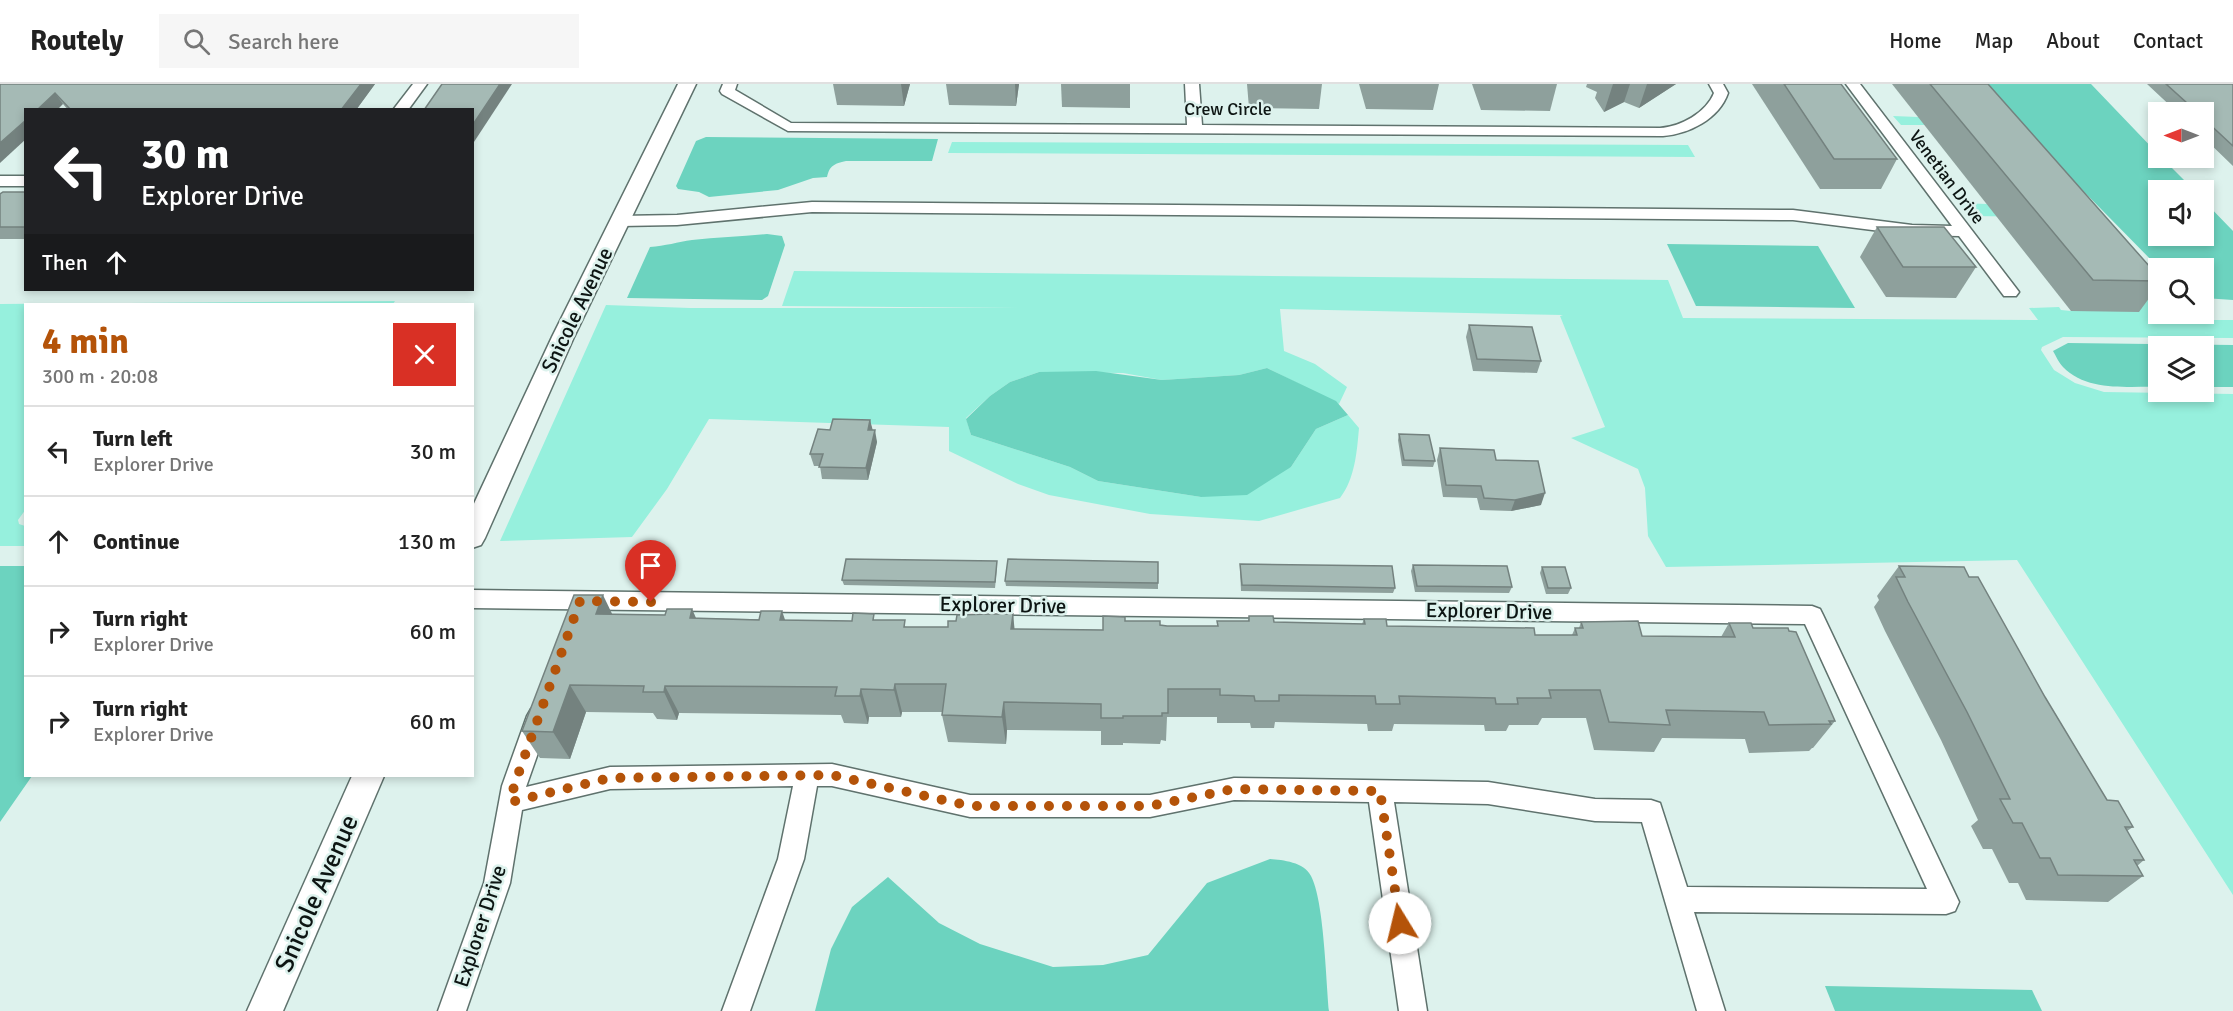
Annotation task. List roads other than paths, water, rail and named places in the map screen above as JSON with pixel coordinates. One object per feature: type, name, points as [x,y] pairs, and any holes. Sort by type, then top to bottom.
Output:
[{"type":"street","points":[[402,108],[420,84]]},
{"type":"street","name":"Snicole Avenue","points":[[474,534],[563,338],[687,84]]},
{"type":"street","name":"Crew Circle","points":[[730,84],[727,91],[788,127],[1672,131],[1681,129],[1720,100],[1721,93],[1716,84]]},
{"type":"street","points":[[1192,84],[1195,128]]},
{"type":"street","name":"Venetian Drive","points":[[1853,84],[2010,292]]},
{"type":"street","points":[[0,181],[24,181]]},
{"type":"street","points":[[620,221],[677,220],[812,207],[859,207],[1793,215],[1912,230],[1963,231]]},
{"type":"street","name":"Explorer Drive","points":[[474,599],[577,612],[1812,615],[1946,902],[1678,899]]},
{"type":"street","name":"Explorer Drive","points":[[452,1011],[497,883],[514,786],[545,699]]},
{"type":"street","points":[[511,802],[610,778],[832,775],[970,806],[1150,806],[1234,789],[1488,793],[1595,810],[1651,811],[1712,1011]]},
{"type":"street","points":[[736,1011],[791,859],[807,776]]},
{"type":"street","name":"Snicole Avenue","points":[[265,1011],[368,777]]},
{"type":"street","points":[[1380,791],[1413,1011]]}]
